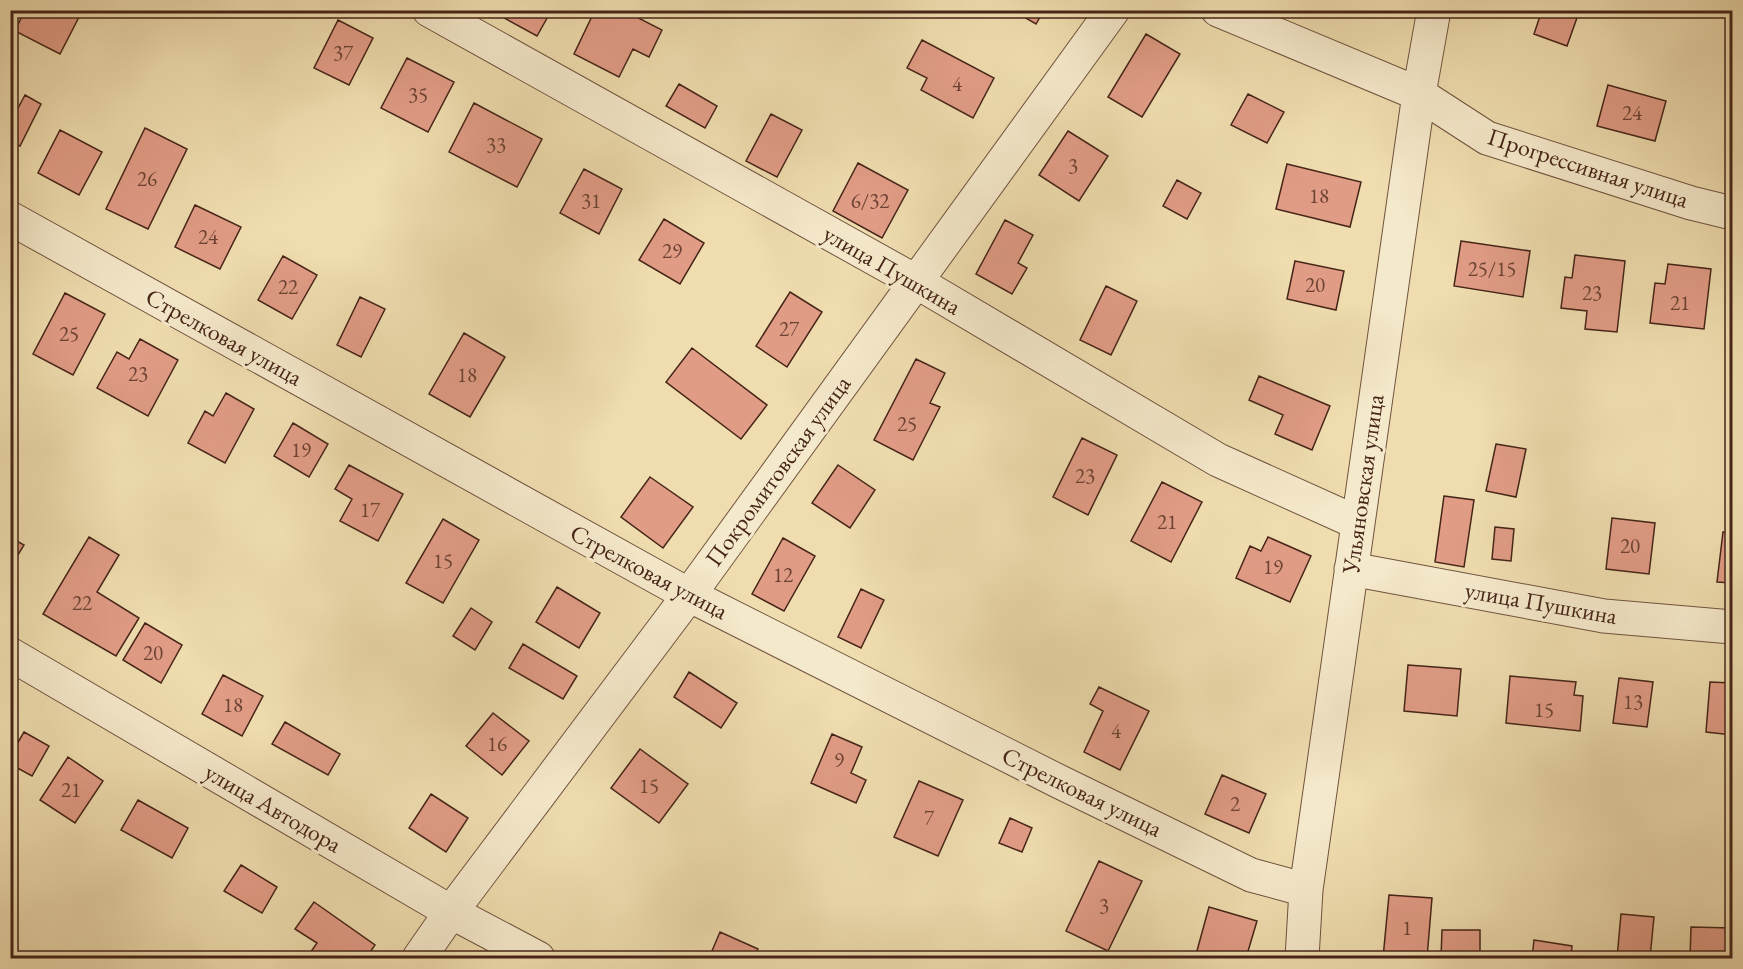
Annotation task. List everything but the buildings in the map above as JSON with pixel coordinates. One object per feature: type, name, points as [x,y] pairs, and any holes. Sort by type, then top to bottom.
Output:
[{"type":"street","name":"улица Пушкина","points":[[429,10],[915,281],[1218,460],[1358,523]]},
{"type":"street","name":"Покромитовская улица","points":[[420,958],[451,912],[688,595],[1113,10]]},
{"type":"street","name":"Прогрессивная улица","points":[[1218,10],[1419,94],[1487,138],[1691,203],[1732,213]]},
{"type":"street","name":"Ульяновская улица","points":[[1302,958],[1306,890],[1419,94],[1434,10]]},
{"type":"street","name":"Стрелковая улица","points":[[10,218],[688,595],[1251,875],[1306,890]]},
{"type":"street","name":"улица Пушкина","points":[[1351,569],[1604,616],[1732,627]]},
{"type":"street","name":"улица Автодора","points":[[10,654],[451,912],[538,958]]}]
